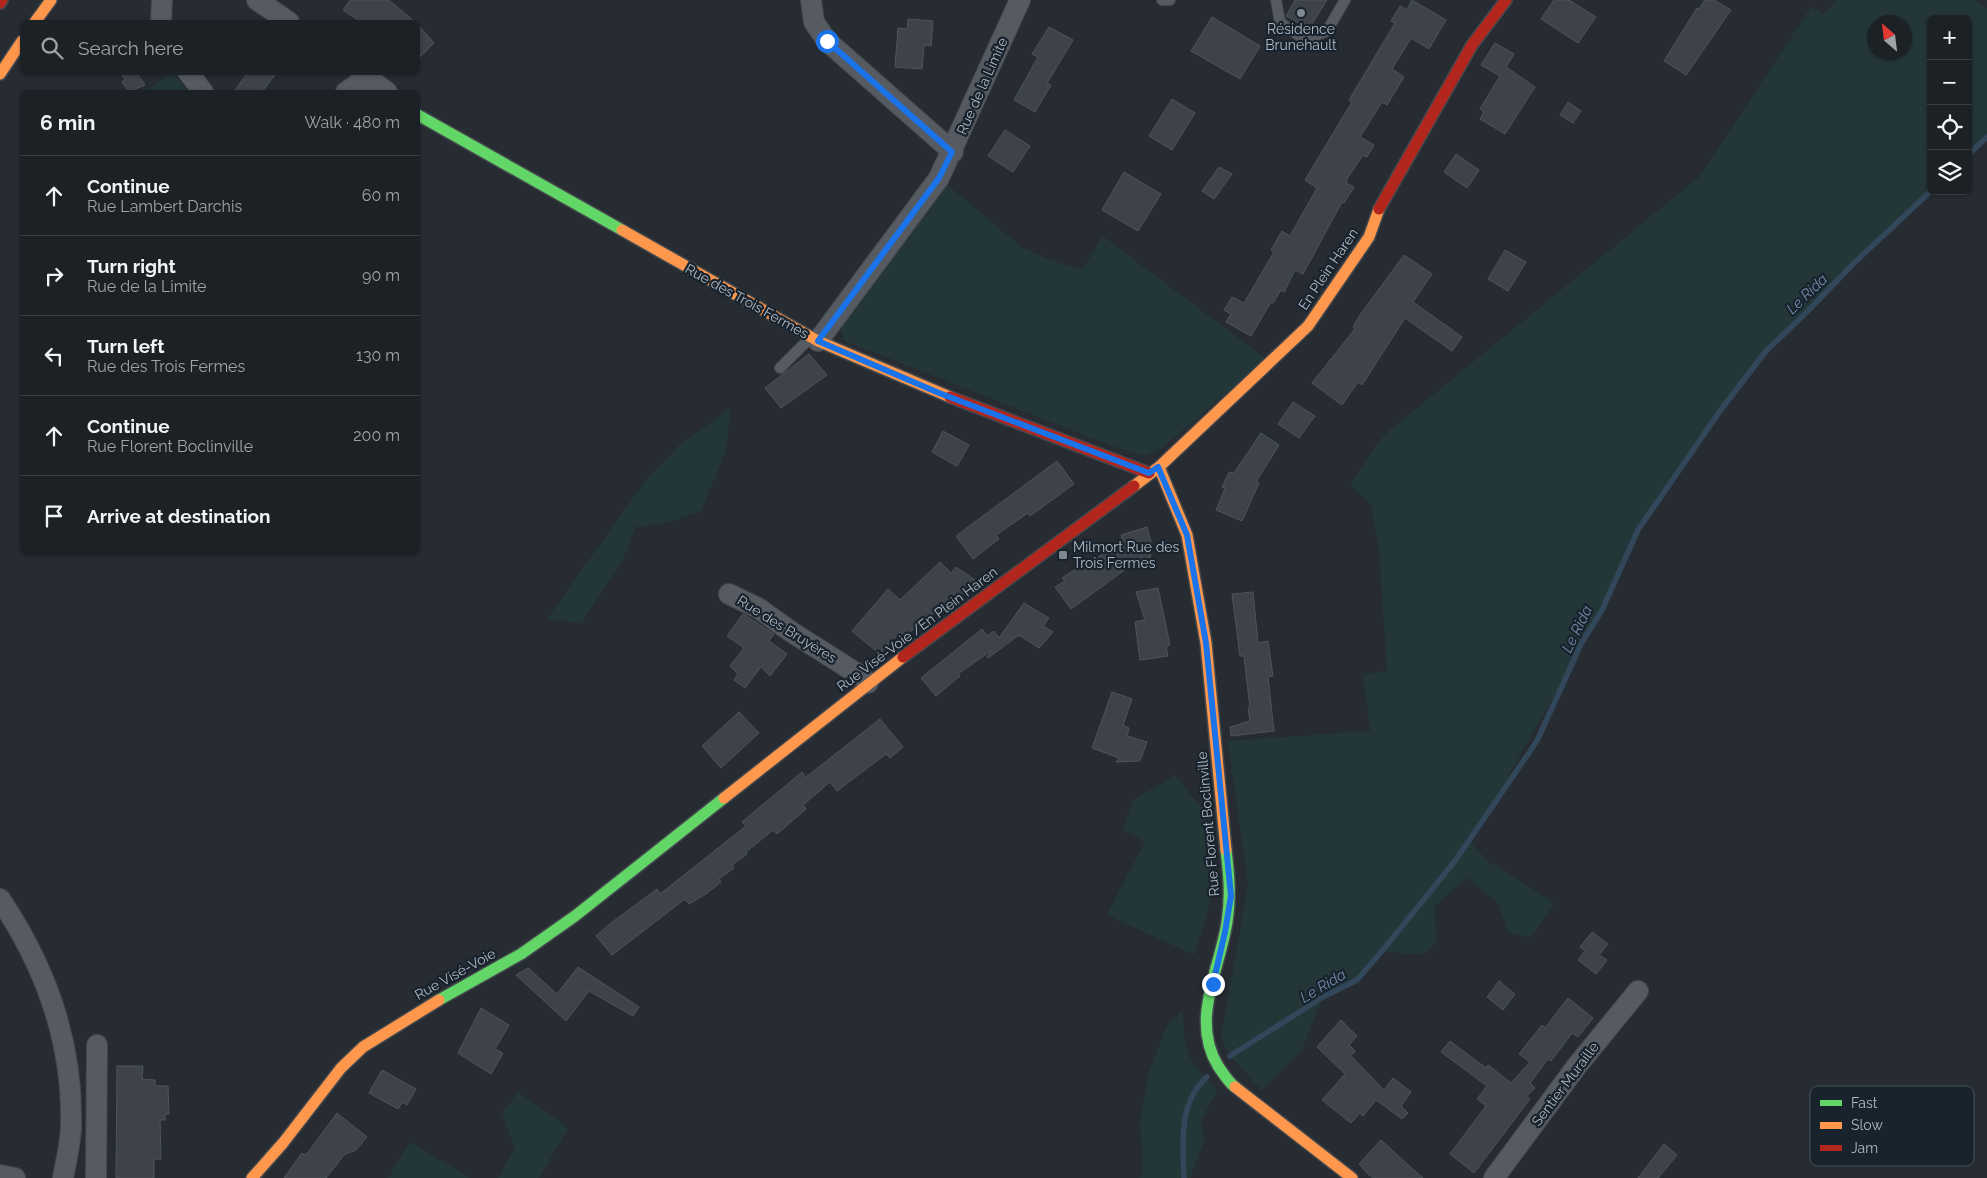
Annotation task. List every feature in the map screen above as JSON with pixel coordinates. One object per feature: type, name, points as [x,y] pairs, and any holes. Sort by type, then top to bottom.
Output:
[{"type":"main road","points":[[0,4],[2,0]]},
{"type":"main road","points":[[36,20],[51,0]]},
{"type":"main road","name":"En Plein Haren","points":[[1154,470],[1308,326],[1369,237],[1382,204],[1472,44],[1506,0]]},
{"type":"main road","points":[[0,74],[20,44]]},
{"type":"main road","name":"Rue des Trois Fermes","points":[[420,116],[814,339],[939,393],[1154,470]]},
{"type":"main road","name":"Rue Visé-Voie /En Plein Haren","points":[[697,820],[868,683],[1154,470]]},
{"type":"main road","name":"Rue Florent Boclinville","points":[[1154,470],[1187,535],[1191,554],[1206,643],[1231,896],[1225,932],[1209,998],[1206,1019],[1208,1040],[1216,1064],[1231,1084],[1352,1178]]},
{"type":"main road","name":"Rue Visé-Voie","points":[[252,1178],[283,1143],[341,1068],[363,1047],[409,1017],[521,954],[575,916],[697,820]]},
{"type":"street","points":[[161,20],[162,0]]},
{"type":"street","points":[[257,0],[286,20]]},
{"type":"street","points":[[811,0],[814,22],[827,41],[952,152]]},
{"type":"street","name":"Rue de la Limite","points":[[814,339],[939,178],[1020,0]]},
{"type":"street","points":[[190,75],[202,90]]},
{"type":"street","points":[[348,90],[363,75],[384,90]]},
{"type":"street","name":"Rue des Bruyères","points":[[729,594],[758,608],[793,633],[861,676],[868,683]]},
{"type":"street","points":[[0,899],[16,923],[36,961],[56,1012],[70,1079],[71,1127],[63,1178]]},
{"type":"street","name":"Sentier Muraille","points":[[1494,1178],[1576,1067],[1638,990]]},
{"type":"street","points":[[96,1178],[97,1045]]},
{"type":"street","points":[[0,1175],[15,1178]]},
{"type":"lane","points":[[1162,0],[1170,0]]},
{"type":"lane","points":[[1276,0],[1280,22],[1305,40],[1327,31],[1345,0]]},
{"type":"lane","points":[[780,368],[814,339]]},
{"type":"shaded area","points":[[1836,0],[1974,0],[1987,8],[1987,137],[1972,151],[1972,15],[1927,15],[1927,195],[1853,264],[1766,351],[1720,411],[1638,530],[1602,610],[1485,818],[1469,840],[1489,862],[1555,903],[1530,938],[1509,933],[1496,900],[1466,878],[1434,907],[1437,943],[1422,955],[1382,951],[1357,980],[1323,997],[1301,1051],[1261,1090],[1230,1056],[1221,1038],[1248,884],[1228,741],[1370,731],[1363,674],[1387,671],[1379,549],[1371,505],[1350,485],[1384,435],[1699,177],[1811,7],[1824,15]]},
{"type":"shaded area","points":[[171,75],[175,75],[187,90],[145,90]]},
{"type":"shaded area","points":[[944,182],[1023,248],[1050,260],[1082,270],[1103,236],[1266,359],[1162,448],[1144,456],[1115,447],[845,341],[841,332],[845,316]]},
{"type":"shaded area","points":[[731,408],[726,451],[701,511],[671,522],[635,527],[623,561],[581,623],[547,619],[645,481],[680,444]]},
{"type":"shaded area","points":[[1175,775],[1218,830],[1210,903],[1194,955],[1107,915],[1145,841],[1123,830],[1132,801]]},
{"type":"shaded area","points":[[1183,1010],[1185,1037],[1189,1055],[1193,1063],[1218,1091],[1201,1120],[1204,1141],[1190,1178],[1140,1178],[1143,1166],[1140,1123],[1148,1075],[1166,1027]]},
{"type":"shaded area","points":[[518,1092],[568,1128],[539,1178],[498,1178],[515,1148],[502,1113]]},
{"type":"shaded area","points":[[410,1142],[470,1178],[388,1178]]},
{"type":"building","points":[[350,0],[389,0],[413,20],[358,20],[343,10]]},
{"type":"building","name":"Résidence Brunehault","points":[[1295,0],[1327,0],[1309,29],[1286,16]]},
{"type":"building","points":[[1412,0],[1446,20],[1429,49],[1411,38],[1392,69],[1404,77],[1387,105],[1382,102],[1360,137],[1374,145],[1367,157],[1363,155],[1347,179],[1346,183],[1354,187],[1344,203],[1342,202],[1303,274],[1295,270],[1284,292],[1281,290],[1273,303],[1271,302],[1251,336],[1226,322],[1231,314],[1224,310],[1232,297],[1244,303],[1274,252],[1271,250],[1282,231],[1290,236],[1317,188],[1305,180],[1352,102],[1349,100],[1395,23],[1391,21],[1400,6],[1407,10]]},
{"type":"building","points":[[1554,0],[1569,0],[1596,17],[1578,43],[1541,19]]},
{"type":"building","points":[[1705,0],[1714,0],[1731,10],[1686,75],[1664,61],[1697,8],[1699,9]]},
{"type":"building","points":[[1212,17],[1260,46],[1240,79],[1191,51]]},
{"type":"building","points":[[908,19],[933,21],[931,46],[924,45],[922,69],[895,67],[898,28],[907,29]]},
{"type":"building","points":[[420,27],[434,43],[420,57]]},
{"type":"building","points":[[1049,27],[1073,40],[1047,83],[1051,85],[1035,112],[1014,100],[1038,57],[1032,54]]},
{"type":"building","points":[[1495,43],[1514,54],[1506,67],[1535,87],[1505,134],[1480,119],[1484,112],[1480,109],[1500,76],[1481,65]]},
{"type":"building","points":[[122,75],[138,75],[145,85],[134,90],[128,90],[122,82],[125,80]]},
{"type":"building","points":[[246,75],[275,75],[264,90],[235,90]]},
{"type":"building","points":[[1172,99],[1195,113],[1172,150],[1149,136]]},
{"type":"building","points":[[1568,102],[1581,111],[1573,123],[1560,115]]},
{"type":"building","points":[[1005,130],[1030,146],[1013,172],[988,156]]},
{"type":"building","points":[[1456,154],[1479,170],[1467,188],[1444,172]]},
{"type":"building","points":[[1219,167],[1232,174],[1214,199],[1202,191]]},
{"type":"building","points":[[1124,172],[1161,194],[1138,231],[1102,210]]},
{"type":"building","points":[[1505,250],[1526,262],[1508,291],[1488,279]]},
{"type":"building","points":[[1404,255],[1432,274],[1413,302],[1462,337],[1452,351],[1405,318],[1362,385],[1358,382],[1342,405],[1312,383],[1355,329],[1353,327],[1360,315]]},
{"type":"building","points":[[809,354],[827,375],[781,408],[765,388]]},
{"type":"building","points":[[1293,402],[1315,416],[1299,438],[1278,424]]},
{"type":"building","points":[[943,431],[969,445],[957,466],[932,452]]},
{"type":"building","points":[[1261,433],[1279,445],[1256,482],[1259,483],[1242,521],[1216,510],[1225,488],[1222,487],[1229,472],[1234,473]]},
{"type":"building","points":[[1057,461],[1074,484],[1030,516],[1028,513],[996,535],[999,539],[973,559],[956,536]]},
{"type":"building","points":[[1147,527],[1152,546],[1148,547],[1151,557],[1137,561],[1071,609],[1055,587],[1065,581],[1062,578],[1085,563],[1086,565],[1123,543],[1121,535]]},
{"type":"building","points":[[940,562],[951,573],[956,567],[975,580],[965,592],[952,601],[950,600],[905,636],[900,632],[880,654],[852,631],[888,589],[900,600]]},
{"type":"building","points":[[1158,588],[1170,645],[1166,646],[1168,656],[1140,660],[1135,622],[1145,620],[1136,592]]},
{"type":"building","points":[[1253,592],[1258,643],[1268,641],[1273,676],[1268,677],[1274,731],[1231,736],[1230,727],[1250,721],[1244,656],[1240,656],[1232,594]]},
{"type":"building","points":[[1024,603],[1049,618],[1043,626],[1053,632],[1039,648],[1019,635],[988,658],[992,650],[958,674],[960,676],[936,696],[921,678],[982,629],[987,636],[994,631],[999,638]]},
{"type":"building","points":[[743,614],[774,634],[769,641],[787,654],[770,676],[761,667],[745,688],[734,680],[738,674],[730,666],[744,648],[727,636]]},
{"type":"building","points":[[1112,692],[1132,699],[1123,725],[1129,728],[1127,736],[1147,742],[1140,761],[1116,762],[1119,758],[1092,748]]},
{"type":"building","points":[[739,712],[759,733],[721,768],[702,746]]},
{"type":"building","points":[[880,719],[903,747],[890,758],[886,754],[837,791],[830,782],[803,805],[806,809],[777,834],[773,830],[746,852],[747,854],[732,865],[734,868],[719,879],[721,882],[706,894],[689,904],[685,899],[612,955],[596,936],[657,889],[660,894],[746,826],[742,822],[802,772],[806,777]]},
{"type":"building","points":[[1592,932],[1608,944],[1599,955],[1607,960],[1596,974],[1578,960],[1585,951],[1580,947]]},
{"type":"building","points":[[578,967],[639,1007],[633,1016],[589,991],[566,1021],[516,975],[528,968],[557,994]]},
{"type":"building","points":[[1499,981],[1515,994],[1503,1010],[1487,997]]},
{"type":"building","points":[[1568,998],[1593,1018],[1578,1037],[1572,1033],[1551,1061],[1548,1059],[1530,1083],[1535,1088],[1527,1096],[1530,1099],[1474,1173],[1450,1154],[1486,1106],[1477,1099],[1487,1086],[1441,1052],[1450,1041],[1486,1068],[1488,1065],[1511,1083],[1530,1062],[1519,1054],[1542,1025],[1545,1028]]},
{"type":"building","points":[[481,1008],[509,1025],[495,1049],[503,1053],[491,1074],[458,1053]]},
{"type":"building","points":[[1341,1020],[1357,1036],[1349,1045],[1355,1051],[1351,1056],[1384,1090],[1393,1078],[1411,1092],[1401,1106],[1408,1113],[1402,1119],[1376,1100],[1363,1116],[1360,1113],[1351,1123],[1322,1100],[1345,1074],[1317,1047]]},
{"type":"building","points":[[117,1066],[143,1066],[142,1079],[155,1080],[155,1086],[168,1086],[169,1114],[165,1114],[165,1120],[160,1120],[161,1159],[154,1159],[154,1178],[116,1178]]},
{"type":"building","points":[[382,1070],[416,1089],[407,1105],[402,1102],[398,1109],[369,1093]]},
{"type":"building","points":[[337,1113],[367,1137],[356,1150],[344,1155],[326,1178],[284,1178],[302,1153],[306,1155]]},
{"type":"building","points":[[1381,1140],[1423,1178],[1373,1178],[1367,1173],[1359,1164]]},
{"type":"building","points":[[1664,1144],[1677,1155],[1658,1178],[1638,1178]]},
{"type":"waterway","name":"Le Rida","points":[[1972,151],[1987,137]]},
{"type":"waterway","name":"Le Rida","points":[[1230,1056],[1323,997],[1357,980],[1455,861],[1537,741],[1581,644],[1602,610],[1638,530],[1720,411],[1766,351],[1853,264],[1927,195]]},
{"type":"waterway","name":"Le Rida","points":[[1184,1178],[1184,1124],[1191,1098],[1207,1077]]},
{"type":"traffic: fast","points":[[420,116],[622,230]]},
{"type":"traffic: fast","points":[[439,1000],[521,954],[575,916],[724,798]]},
{"type":"traffic: fast","points":[[1226,850],[1229,904],[1227,922],[1209,994],[1207,1031],[1210,1049],[1218,1066],[1235,1087]]},
{"type":"traffic: slow","points":[[36,20],[51,0]]},
{"type":"traffic: slow","points":[[0,74],[20,44]]},
{"type":"traffic: slow","points":[[1134,486],[1159,467],[1308,326],[1369,237],[1379,209]]},
{"type":"traffic: slow","points":[[622,230],[818,341],[950,397]]},
{"type":"traffic: slow","points":[[1159,467],[1187,535],[1206,643],[1226,850]]},
{"type":"traffic: slow","points":[[724,798],[903,657]]},
{"type":"traffic: slow","points":[[252,1178],[283,1143],[341,1068],[363,1047],[439,1000]]},
{"type":"traffic: slow","points":[[1235,1087],[1352,1178]]},
{"type":"traffic: jam","points":[[1379,209],[1472,45],[1506,0]]},
{"type":"traffic: jam","points":[[950,397],[1149,473]]},
{"type":"traffic: jam","points":[[903,657],[1134,486]]},
{"type":"place","name":"Résidence Brunehault","points":[[1301,13]]},
{"type":"place","name":"Milmort Rue des Trois Fermes","points":[[1063,555]]},
{"type":"route","points":[[827,41],[952,152],[939,178],[818,341],[939,393],[1149,473],[1158,467],[1173,496],[1187,535],[1206,643],[1231,896],[1213,984]]}]
